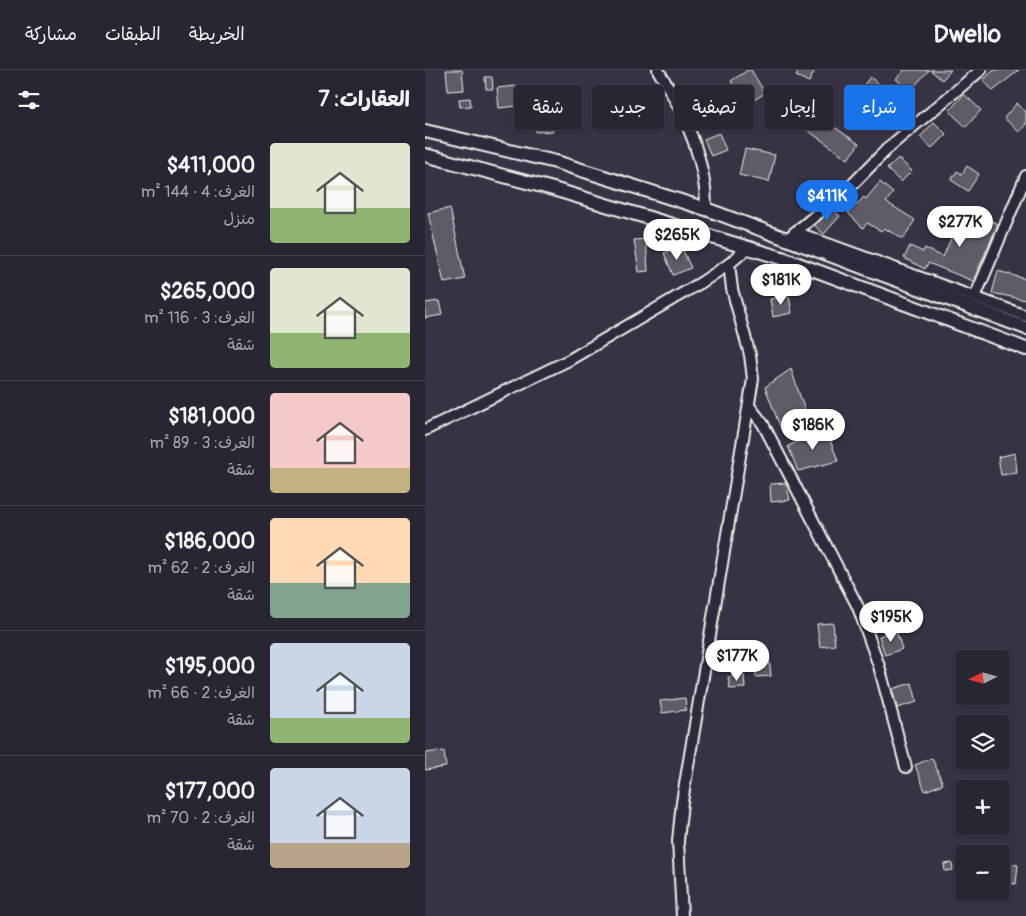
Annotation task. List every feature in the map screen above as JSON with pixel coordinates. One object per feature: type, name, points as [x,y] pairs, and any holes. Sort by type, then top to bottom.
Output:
[{"type":"main road","points":[[425,131],[556,162],[791,235],[1026,328]]},
{"type":"main road","points":[[425,155],[553,189],[749,247],[1026,349]]},
{"type":"street","points":[[658,70],[685,122],[701,167],[706,192],[706,209]]},
{"type":"street","points":[[791,235],[850,187],[890,146],[981,70]]},
{"type":"street","points":[[975,297],[1026,176]]},
{"type":"street","points":[[791,235],[1026,316]]},
{"type":"street","points":[[425,430],[569,360],[729,264],[749,247]]},
{"type":"street","points":[[682,916],[678,841],[682,802],[750,407],[753,367],[732,290],[729,264]]},
{"type":"street","points":[[750,407],[763,424],[858,607],[879,666],[905,766]]},
{"type":"building","points":[[446,70],[462,70],[464,90],[448,91]]},
{"type":"building","points":[[751,70],[764,94],[754,100],[754,85],[734,85],[731,81]]},
{"type":"building","points":[[799,70],[815,70],[809,82],[796,76]]},
{"type":"building","points":[[904,70],[929,70],[915,85],[903,85],[896,79]]},
{"type":"building","points":[[930,70],[951,70],[942,80]]},
{"type":"building","points":[[994,70],[1019,70],[993,91],[983,80]]},
{"type":"building","points":[[485,77],[492,77],[493,89],[486,89]]},
{"type":"building","points":[[870,77],[880,85],[864,85]]},
{"type":"building","points":[[514,86],[514,106],[499,108],[497,88]]},
{"type":"building","points":[[964,94],[981,110],[966,127],[949,111]]},
{"type":"building","points":[[470,98],[471,106],[460,107],[459,99]]},
{"type":"building","points":[[1017,103],[1026,112],[1026,124],[1019,132],[1004,118]]},
{"type":"building","points":[[934,122],[946,134],[932,148],[920,137]]},
{"type":"building","points":[[834,127],[859,144],[848,159],[807,130],[834,130]]},
{"type":"building","points":[[536,130],[553,130],[553,131],[536,132]]},
{"type":"building","points":[[719,133],[726,150],[711,156],[704,139]]},
{"type":"building","points":[[745,149],[775,155],[769,182],[739,175]]},
{"type":"building","points":[[898,158],[912,171],[901,182],[887,169]]},
{"type":"building","points":[[967,166],[979,174],[968,191],[951,180],[957,171],[962,174]]},
{"type":"building","points":[[880,182],[893,193],[886,202],[915,220],[903,239],[884,228],[881,231],[867,223],[863,228],[848,213],[864,197],[866,199]]},
{"type":"building","points":[[450,208],[465,279],[444,283],[428,213]]},
{"type":"building","points":[[833,210],[840,216],[824,234],[814,225]]},
{"type":"building","points":[[968,210],[998,224],[973,281],[928,263],[925,269],[904,258],[910,246],[923,252],[925,248],[943,257],[953,234],[957,236]]},
{"type":"building","points":[[646,239],[648,271],[639,272],[634,240]]},
{"type":"building","points":[[681,246],[691,268],[673,275],[664,253]]},
{"type":"building","points":[[998,271],[1026,279],[1026,300],[992,293]]},
{"type":"building","points":[[789,296],[792,313],[773,317],[770,299]]},
{"type":"building","points":[[439,301],[442,315],[425,318],[425,303]]},
{"type":"building","points":[[791,369],[809,423],[781,429],[765,387]]},
{"type":"building","points":[[826,429],[838,461],[798,471],[788,446]]},
{"type":"building","points":[[1015,453],[1017,473],[1001,475],[998,457]]},
{"type":"building","points":[[786,483],[790,500],[771,502],[770,484]]},
{"type":"building","points":[[833,623],[835,645],[820,647],[817,624]]},
{"type":"building","points":[[896,630],[902,649],[885,655],[879,636]]},
{"type":"building","points":[[769,657],[771,676],[756,677],[754,659]]},
{"type":"building","points":[[744,675],[745,688],[730,689],[728,677]]},
{"type":"building","points":[[912,683],[917,702],[897,708],[892,689]]},
{"type":"building","points":[[685,698],[686,710],[662,713],[660,701]]},
{"type":"building","points":[[444,751],[446,767],[425,770],[425,753]]},
{"type":"building","points":[[932,758],[943,784],[925,791],[915,765]]},
{"type":"building","points":[[952,863],[953,870],[945,871],[944,864]]},
{"type":"building","points":[[1010,864],[1018,865],[1016,884],[1010,883]]}]
